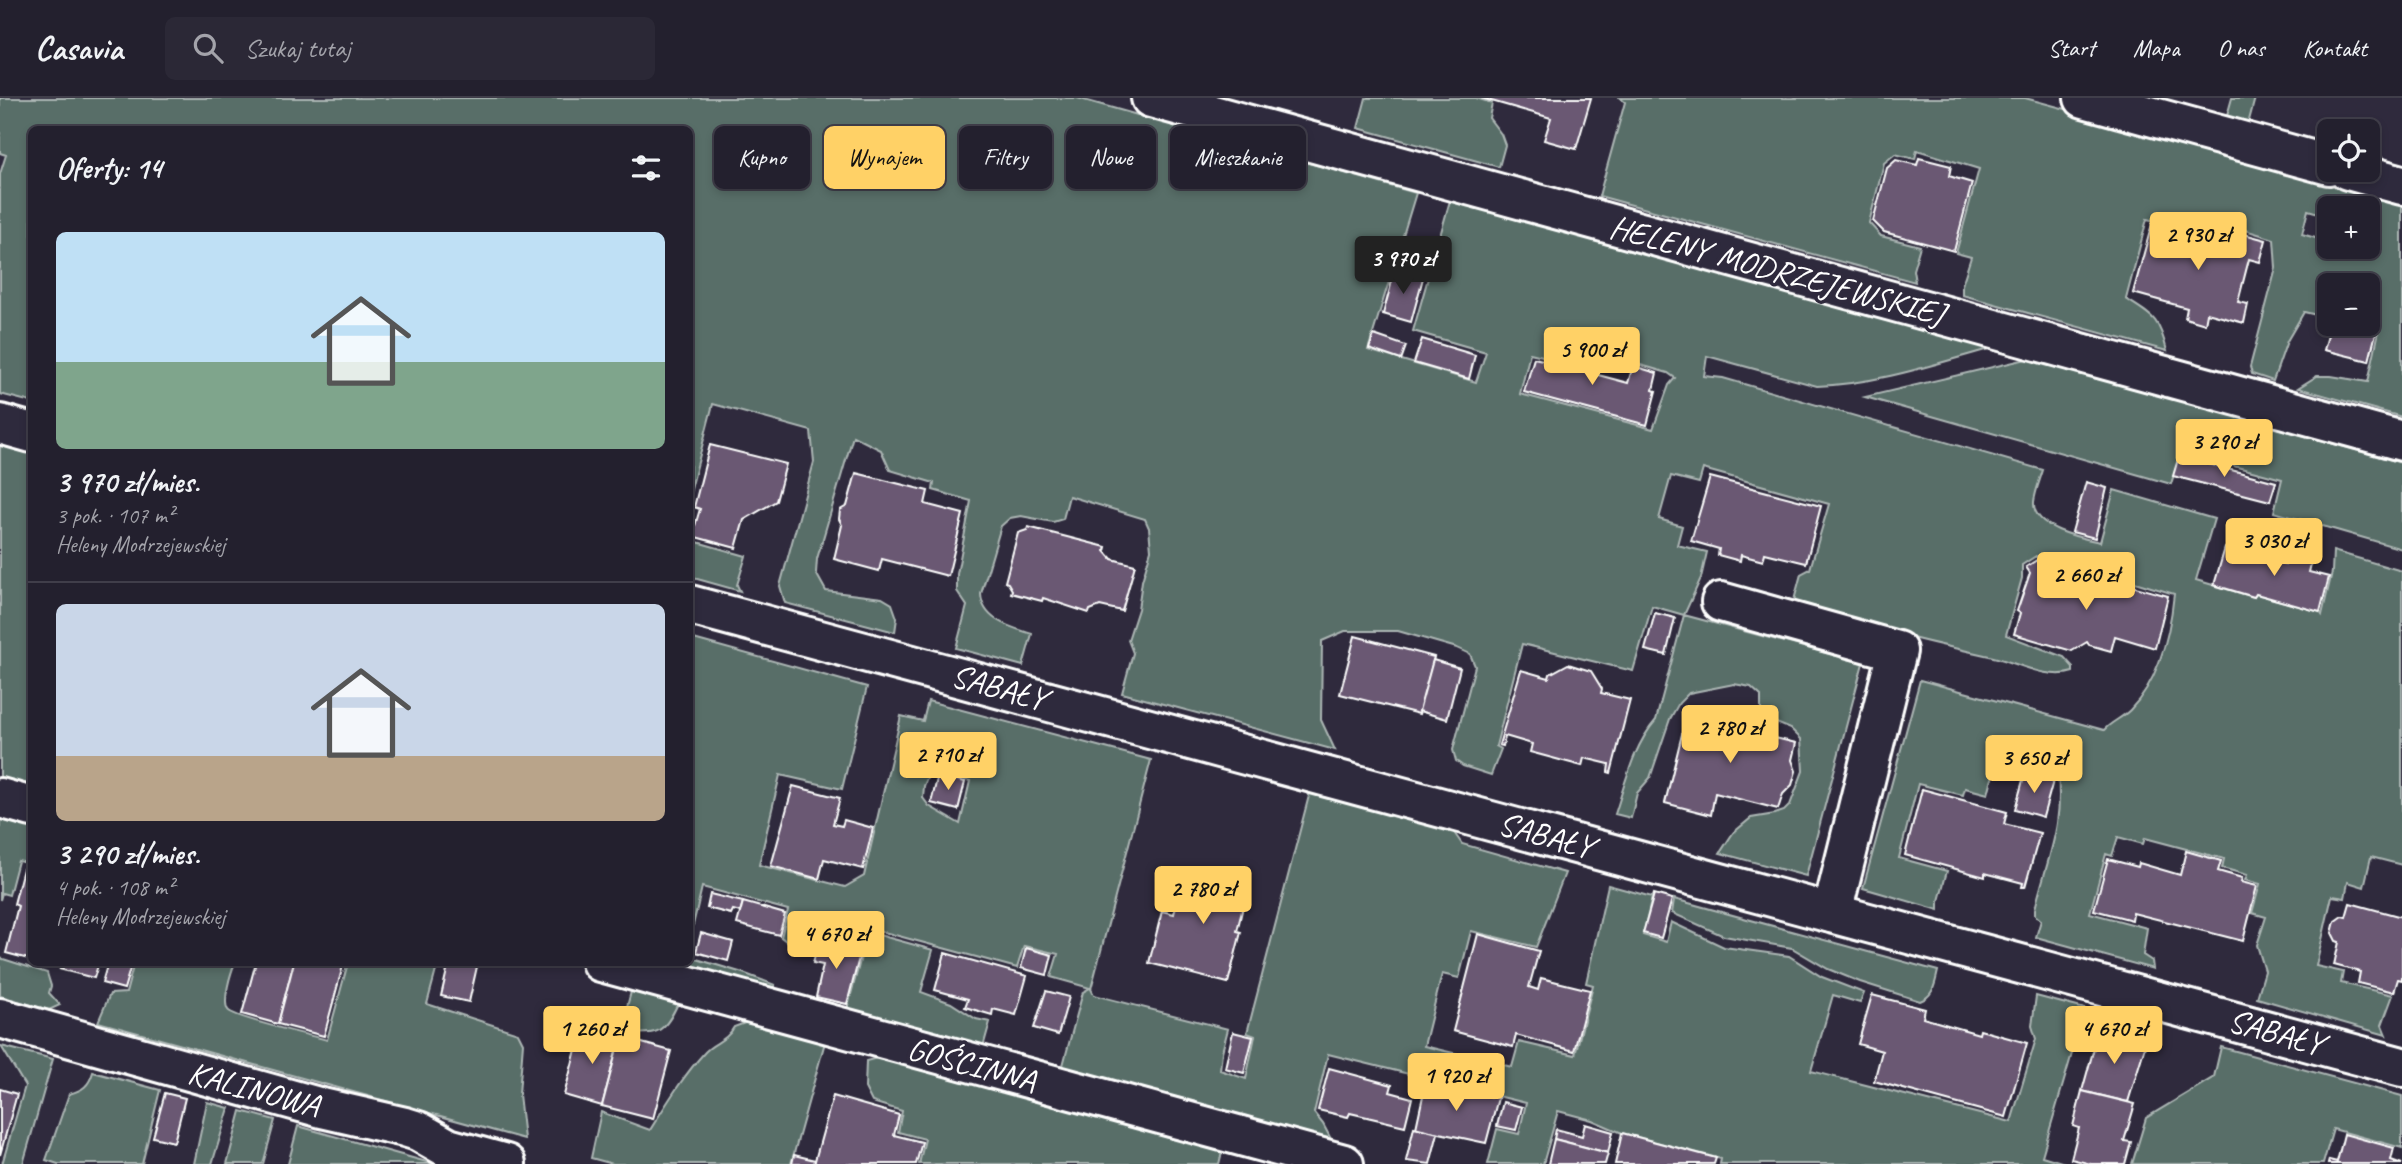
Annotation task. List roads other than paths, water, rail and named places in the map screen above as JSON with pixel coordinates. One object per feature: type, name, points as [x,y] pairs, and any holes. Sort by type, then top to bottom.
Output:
[{"type":"street","name":"HELENY MODRZEJEWSKIEJ","points":[[1151,98],[2402,441]]},
{"type":"street","points":[[2084,98],[2317,162]]},
{"type":"street","points":[[2380,179],[2402,185]]},
{"type":"street","points":[[0,424],[28,432]]},
{"type":"street","points":[[1721,602],[1897,651],[1832,912]]},
{"type":"street","name":"SABAŁY","points":[[693,606],[2402,1066]]},
{"type":"street","points":[[0,798],[28,806]]},
{"type":"street","name":"GOŚCINNA","points":[[616,966],[1344,1164]]},
{"type":"street","name":"KALINOWA","points":[[0,1018],[322,1108],[405,1127],[418,1131],[448,1148],[506,1164]]}]
